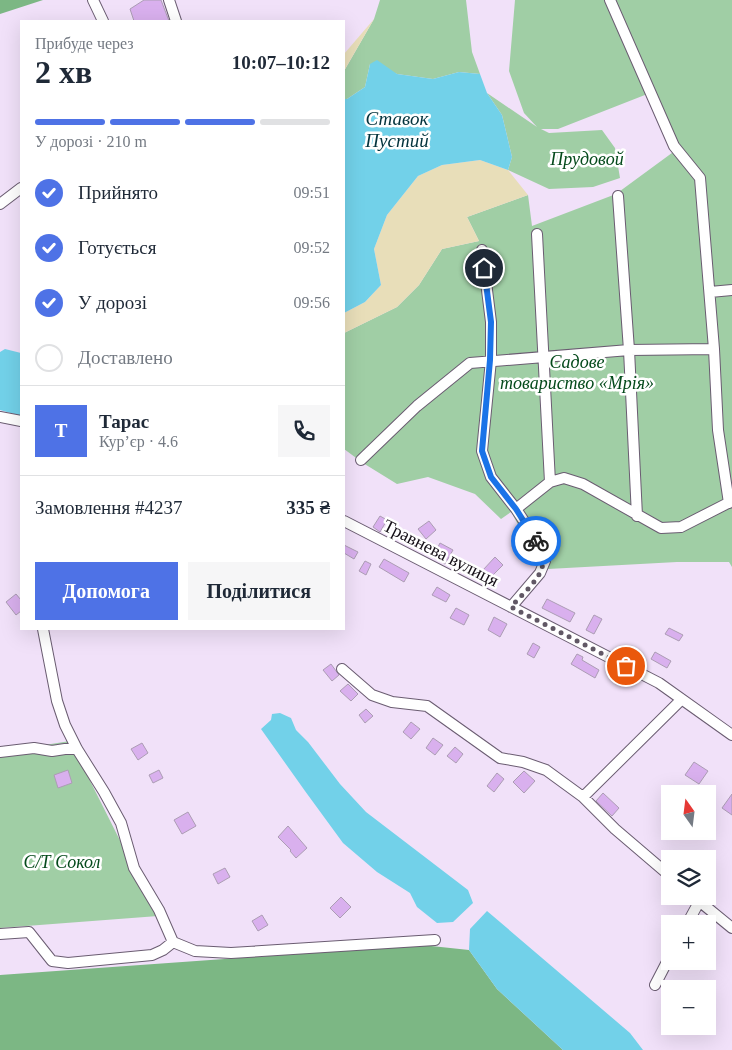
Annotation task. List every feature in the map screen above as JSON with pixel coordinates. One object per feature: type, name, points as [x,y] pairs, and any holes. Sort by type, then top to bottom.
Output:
[{"type":"street","points":[[93,0],[103,20]]},
{"type":"street","points":[[169,0],[176,20]]},
{"type":"street","points":[[516,509],[550,482],[564,478],[583,484],[661,528],[681,527],[730,502],[718,430],[710,292],[700,178],[674,146],[610,0]]},
{"type":"street","points":[[0,204],[20,189]]},
{"type":"street","points":[[618,196],[629,350],[637,516]]},
{"type":"street","points":[[537,234],[550,482]]},
{"type":"street","points":[[482,250],[491,322],[490,360],[482,451],[491,477],[516,509],[542,550],[545,561],[540,573],[511,607]]},
{"type":"street","points":[[710,292],[732,290]]},
{"type":"street","points":[[361,460],[417,406],[470,363],[629,350],[714,349]]},
{"type":"street","points":[[0,416],[20,422]]},
{"type":"street","name":"Травнева вулиця","points":[[345,522],[659,683],[732,735]]},
{"type":"street","points":[[43,630],[57,701],[65,725],[77,750],[121,823],[134,868],[159,910],[173,942],[195,951],[231,953],[435,940]]},
{"type":"street","points":[[342,669],[372,696],[392,702],[427,706],[500,758],[523,762],[546,770],[583,796],[615,829],[661,868]]},
{"type":"street","points":[[583,796],[681,700]]},
{"type":"street","points":[[0,752],[34,748],[52,751],[77,750]]},
{"type":"street","points":[[703,905],[732,928]]},
{"type":"street","points":[[0,934],[29,932],[52,961],[68,962],[152,955],[163,950],[173,942]]},
{"type":"street","points":[[654,985],[662,970]]},
{"type":"green space","points":[[0,0],[43,0],[0,14]]},
{"type":"green space","points":[[380,0],[466,0],[472,52],[480,74],[459,72],[433,79],[397,74],[370,64],[365,87],[345,99],[345,69],[374,19]]},
{"type":"green space","name":"Садове товариство «Мрія»","points":[[515,0],[732,0],[732,567],[729,562],[677,562],[548,569],[547,552],[530,523],[520,528],[511,512],[501,519],[475,494],[428,477],[397,484],[345,450],[345,333],[397,307],[419,285],[442,249],[479,241],[467,217],[528,195],[532,226],[616,194],[676,150],[650,93],[558,129],[541,129],[549,133],[602,130],[615,148],[620,178],[593,187],[549,189],[508,170],[512,157],[502,115],[487,93],[537,127],[524,113],[509,71]]},
{"type":"green space","name":"С/Т Сокол","points":[[70,741],[158,916],[0,928],[0,752]]},
{"type":"green space","points":[[422,945],[469,950],[497,989],[563,1050],[0,1050],[0,975]]},
{"type":"sand","points":[[374,19],[345,69],[345,53]]},
{"type":"sand","points":[[480,160],[508,170],[528,195],[467,217],[479,241],[442,249],[419,285],[397,307],[345,333],[345,312],[365,302],[381,285],[374,249],[387,215],[418,176],[442,165]]},
{"type":"water","name":"Ставок Пустий","points":[[377,60],[397,74],[433,79],[459,72],[480,74],[487,93],[502,115],[512,157],[508,170],[480,160],[442,165],[418,176],[387,215],[374,249],[381,285],[365,302],[345,312],[345,99],[365,87],[370,64]]},
{"type":"water","points":[[5,349],[20,353],[20,416],[0,410],[0,352]]},
{"type":"water","points":[[280,713],[291,718],[296,730],[308,742],[340,784],[366,812],[468,890],[473,903],[453,922],[437,923],[417,907],[410,893],[377,872],[343,843],[261,729],[271,720],[272,714]]},
{"type":"water","points":[[487,911],[630,1033],[643,1050],[563,1050],[497,989],[469,950],[470,929]]},
{"type":"building","points":[[144,0],[161,0],[169,20],[134,20],[130,9]]},
{"type":"building","points":[[380,516],[387,520],[380,532],[373,527]]},
{"type":"building","points":[[429,521],[436,530],[426,539],[418,529]]},
{"type":"building","points":[[440,543],[453,550],[445,564],[433,557]]},
{"type":"building","points":[[345,546],[358,552],[354,559],[345,554]]},
{"type":"building","points":[[495,557],[503,565],[491,577],[483,570]]},
{"type":"building","points":[[384,559],[409,573],[404,582],[379,567]]},
{"type":"building","points":[[365,561],[371,564],[366,575],[359,571]]},
{"type":"building","points":[[437,587],[450,595],[446,602],[432,595]]},
{"type":"building","points":[[16,594],[20,599],[20,612],[16,615],[6,602]]},
{"type":"building","points":[[547,599],[575,613],[570,622],[542,608]]},
{"type":"building","points":[[456,608],[469,615],[464,625],[450,618]]},
{"type":"building","points":[[594,615],[602,619],[594,634],[586,630]]},
{"type":"building","points":[[494,617],[507,624],[500,637],[488,630]]},
{"type":"building","points":[[669,628],[683,635],[679,641],[665,634]]},
{"type":"building","points":[[533,643],[540,647],[534,658],[527,654]]},
{"type":"building","points":[[655,652],[671,661],[667,668],[651,659]]},
{"type":"building","points":[[577,654],[583,657],[582,660],[599,670],[595,678],[571,664]]},
{"type":"building","points":[[331,664],[339,675],[332,681],[323,670]]},
{"type":"building","points":[[348,684],[358,694],[351,701],[340,691]]},
{"type":"building","points":[[366,709],[373,716],[365,723],[359,715]]},
{"type":"building","points":[[411,722],[420,729],[411,739],[403,732]]},
{"type":"building","points":[[433,738],[443,745],[435,755],[426,748]]},
{"type":"building","points":[[142,743],[148,753],[138,760],[131,749]]},
{"type":"building","points":[[455,747],[463,754],[456,763],[447,756]]},
{"type":"building","points":[[694,762],[708,771],[699,784],[685,775]]},
{"type":"building","points":[[68,770],[72,783],[58,788],[54,775]]},
{"type":"building","points":[[159,770],[163,778],[153,783],[149,775]]},
{"type":"building","points":[[524,771],[535,781],[524,793],[513,782]]},
{"type":"building","points":[[497,773],[504,779],[494,792],[487,786]]},
{"type":"building","points":[[603,793],[619,808],[612,816],[596,801]]},
{"type":"building","points":[[732,794],[732,815],[722,808]]},
{"type":"building","points":[[188,812],[196,826],[182,834],[174,820]]},
{"type":"building","points":[[288,826],[307,848],[296,858],[278,837]]},
{"type":"building","points":[[225,868],[230,877],[218,884],[213,874]]},
{"type":"building","points":[[341,897],[351,907],[340,918],[330,908]]},
{"type":"building","points":[[262,915],[268,925],[258,931],[252,921]]},
{"type":"way so far","points":[[536,541],[542,550],[545,561],[540,573],[511,607],[626,666]]},
{"type":"route","points":[[484,268],[491,322],[490,360],[482,451],[491,477],[516,509],[536,541]]},
{"type":"park label","name":"Прудовой","points":[[587,159]]}]
